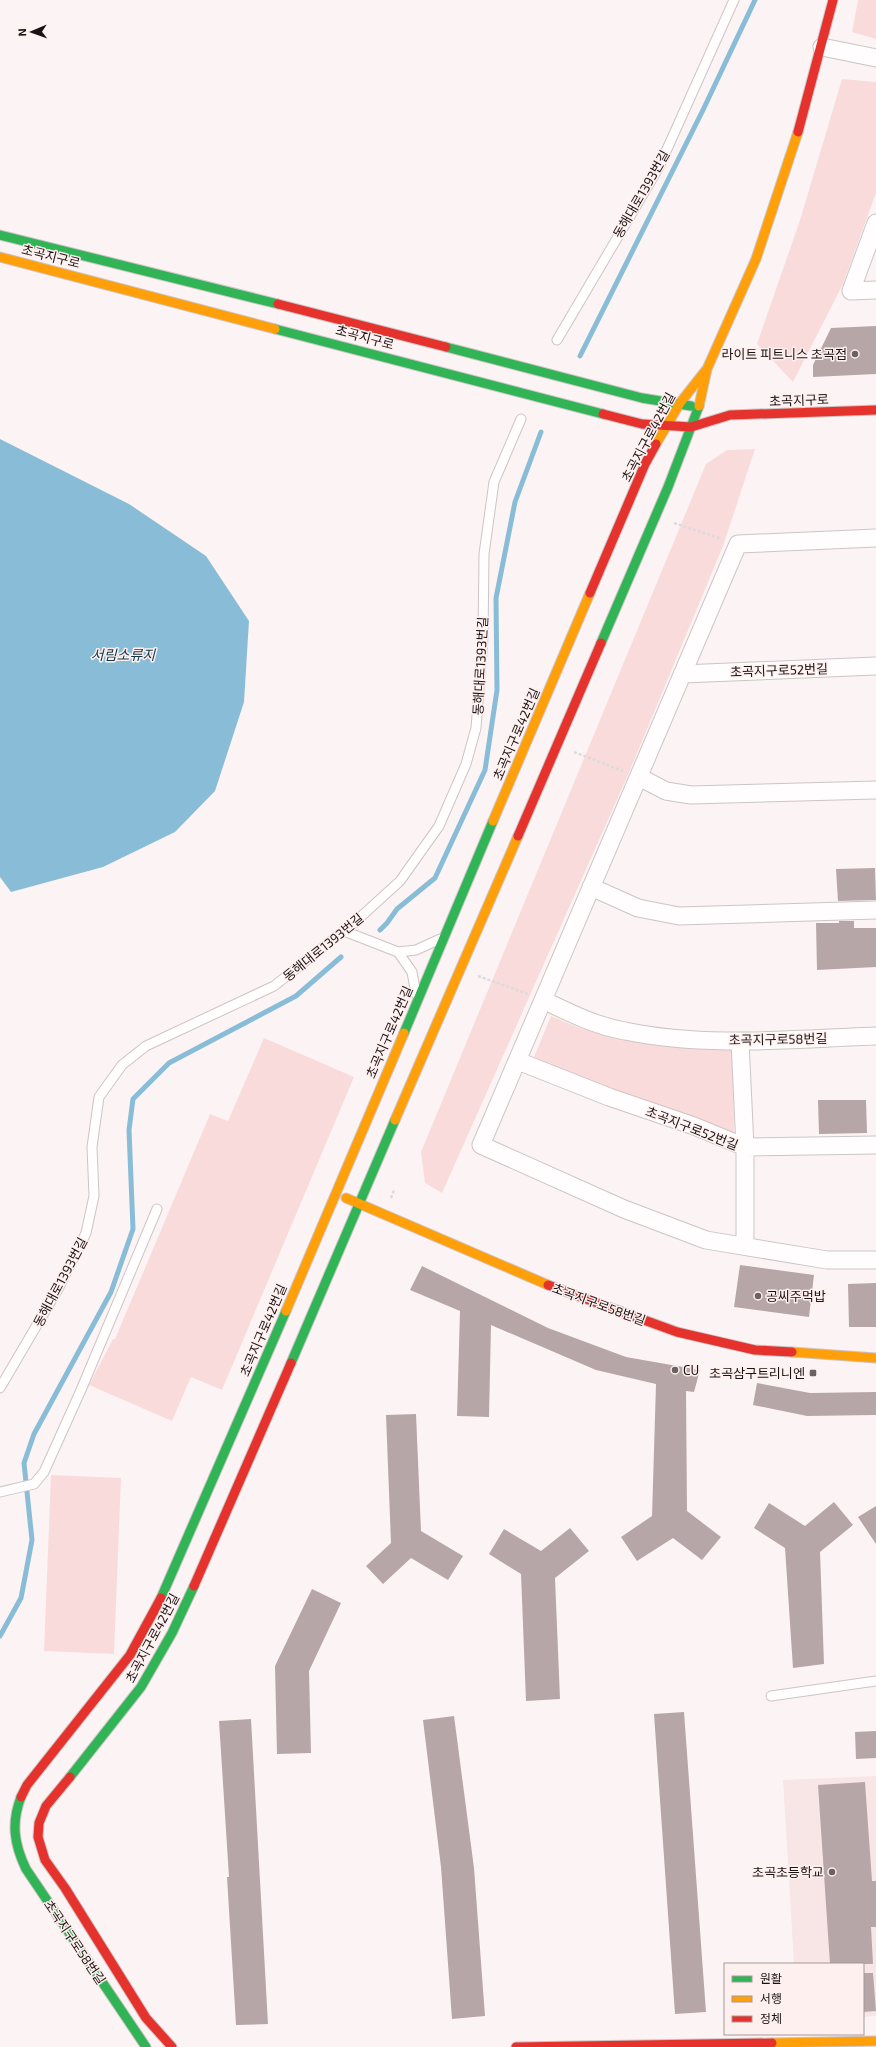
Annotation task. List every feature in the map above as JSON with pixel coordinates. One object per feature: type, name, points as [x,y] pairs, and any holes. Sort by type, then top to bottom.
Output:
[{"type":"street","points":[[707,369],[756,259],[793,150],[822,47],[833,0]]},
{"type":"street","points":[[822,47],[876,58]]},
{"type":"street","points":[[876,223],[851,291],[876,290]]},
{"type":"street","name":"초곡지구로","points":[[0,234],[363,325],[642,398],[705,409],[724,416]]},
{"type":"street","name":"초곡지구로","points":[[0,256],[642,424],[692,427],[724,416],[876,410]]},
{"type":"street","name":"초곡지구로42번길","points":[[14,1833],[13,1820],[17,1802],[26,1785],[130,1655],[158,1605],[336,1194],[444,937],[607,562],[645,464],[677,405],[691,386],[707,369]]},
{"type":"street","name":"초곡지구로42번길","points":[[38,1837],[39,1824],[46,1806],[141,1687],[172,1633],[202,1569],[248,1458],[462,970],[557,745],[628,570],[655,517],[692,427],[705,409],[707,369]]},
{"type":"street","points":[[876,538],[738,544],[481,1145],[624,1209],[706,1240],[827,1260],[876,1260]]},
{"type":"street","name":"초곡지구로52번길","points":[[682,674],[876,666]]},
{"type":"street","points":[[639,776],[666,791],[691,795],[876,790]]},
{"type":"street","points":[[592,887],[638,908],[679,916],[876,910]]},
{"type":"street","name":"초곡지구로58번길","points":[[543,1000],[584,1019],[625,1031],[678,1038],[740,1041],[876,1036]]},
{"type":"street","points":[[740,1041],[745,1147],[745,1246]]},
{"type":"street","name":"초곡지구로52번길","points":[[518,1061],[609,1097],[694,1126],[745,1147],[876,1145]]},
{"type":"street","name":"초곡지구로58번길","points":[[336,1194],[563,1292],[677,1332],[755,1350],[876,1358]]},
{"type":"street","name":"초곡지구로58번길","points":[[14,1833],[18,1852],[26,1869],[146,2047]]},
{"type":"street","name":"초곡지구로58번길","points":[[38,1837],[45,1860],[146,2018],[172,2047]]},
{"type":"street","points":[[516,2047],[876,2041]]},
{"type":"lane","name":"동해대로1393번길","points":[[557,340],[659,167],[734,0]]},
{"type":"lane","name":"동해대로1393번길","points":[[0,1388],[58,1289],[86,1233],[94,1196],[92,1147],[99,1097],[122,1065],[146,1046],[274,986],[344,931],[400,881],[439,826],[466,764],[476,728],[483,638],[484,554],[494,482],[521,419]]},
{"type":"lane","points":[[344,931],[398,952],[416,950],[444,937]]},
{"type":"lane","points":[[398,952],[412,972],[417,1000]]},
{"type":"lane","points":[[2,1491],[34,1484],[44,1472],[81,1390],[157,1209]]},
{"type":"lane","points":[[771,1696],[876,1682]]},
{"type":"path","points":[[655,517],[738,544]]},
{"type":"path","points":[[557,745],[639,776]]},
{"type":"path","points":[[462,970],[543,1000]]},
{"type":"shaded area","points":[[858,0],[876,0],[876,39],[852,32]]},
{"type":"shaded area","points":[[842,79],[876,82],[876,193],[843,284],[793,382],[757,344],[800,220]]},
{"type":"shaded area","points":[[755,449],[723,546],[628,775],[442,1193],[425,1183],[421,1152],[706,464],[727,450]]},
{"type":"shaded area","points":[[551,1016],[577,1027],[636,1041],[733,1048],[734,1133],[532,1062]]},
{"type":"shaded area","points":[[264,1038],[354,1077],[222,1390],[191,1377],[172,1421],[89,1385],[113,1339],[115,1339],[210,1114],[228,1121]]},
{"type":"shaded area","points":[[51,1475],[121,1478],[114,1654],[44,1651]]},
{"type":"shaded area","name":"초곡초등학교","points":[[876,1776],[876,2016],[864,2017],[864,1963],[794,1963],[783,1780]]},
{"type":"water","name":"서림소류지","points":[[0,439],[129,504],[206,556],[249,621],[244,702],[215,791],[175,832],[103,867],[11,892],[0,877]]},
{"type":"building","points":[[876,326],[876,374],[813,377],[813,365],[831,328]]},
{"type":"building","points":[[875,868],[876,900],[838,901],[836,869]]},
{"type":"building","points":[[839,921],[854,921],[854,928],[876,928],[876,967],[817,970],[816,923],[839,923]]},
{"type":"building","points":[[818,1100],[866,1100],[867,1133],[819,1134]]},
{"type":"building","points":[[740,1265],[814,1275],[809,1317],[734,1307]]},
{"type":"building","points":[[422,1266],[548,1328],[626,1357],[700,1370],[694,1392],[686,1391],[687,1511],[721,1537],[702,1560],[673,1538],[637,1561],[621,1537],[652,1516],[656,1384],[596,1370],[491,1325],[489,1417],[457,1416],[460,1311],[410,1290]]},
{"type":"building","points":[[876,1283],[876,1327],[849,1327],[848,1284]]},
{"type":"building","points":[[757,1383],[810,1393],[876,1392],[876,1415],[807,1416],[753,1405]]},
{"type":"building","points":[[416,1414],[421,1531],[463,1556],[448,1580],[411,1558],[383,1584],[366,1566],[391,1543],[386,1415]]},
{"type":"building","points":[[834,1502],[853,1525],[820,1552],[824,1664],[793,1668],[785,1548],[754,1528],[769,1503],[805,1526]]},
{"type":"building","points":[[876,1506],[876,1544],[858,1517]]},
{"type":"building","points":[[570,1528],[589,1551],[555,1578],[560,1699],[526,1701],[521,1574],[489,1554],[504,1529],[541,1551]]},
{"type":"building","points":[[312,1589],[341,1603],[309,1671],[311,1753],[277,1754],[275,1666]]},
{"type":"building","points":[[684,1712],[706,2012],[675,2014],[654,1714]]},
{"type":"building","points":[[454,1716],[474,1868],[485,2016],[452,2019],[441,1867],[423,1720]]},
{"type":"building","points":[[251,1719],[268,2024],[236,2025],[227,1877],[229,1877],[219,1721]]},
{"type":"building","points":[[876,1731],[876,1758],[856,1759],[855,1732]]},
{"type":"building","points":[[865,1782],[872,1881],[876,1881],[876,1927],[871,1927],[873,1964],[830,1963],[818,1785]]},
{"type":"building","points":[[864,1973],[873,1973],[876,2011],[864,2012]]},
{"type":"waterway","points":[[580,356],[703,110],[755,0]]},
{"type":"waterway","points":[[380,930],[397,909],[435,878],[485,770],[497,690],[496,598],[515,502],[541,432]]},
{"type":"waterway","points":[[0,1636],[21,1598],[32,1540],[24,1463],[34,1434],[111,1292],[133,1229],[129,1130],[133,1099],[169,1063],[296,996],[341,957]]},
{"type":"traffic: fast","points":[[0,235],[278,304]]},
{"type":"traffic: fast","points":[[275,329],[603,414]]},
{"type":"traffic: fast","points":[[446,347],[642,398],[691,406]]},
{"type":"traffic: fast","points":[[601,643],[668,487],[699,406]]},
{"type":"traffic: fast","points":[[404,1033],[493,821]]},
{"type":"traffic: fast","points":[[291,1363],[395,1120]]},
{"type":"traffic: fast","points":[[161,1598],[286,1311]]},
{"type":"traffic: fast","points":[[70,1777],[141,1687],[172,1633],[194,1586]]},
{"type":"traffic: fast","points":[[21,1797],[16,1816],[15,1833],[19,1851],[26,1869],[146,2047]]},
{"type":"traffic: slow","points":[[699,406],[707,369],[756,259],[798,132]]},
{"type":"traffic: slow","points":[[0,257],[275,329]]},
{"type":"traffic: slow","points":[[656,444],[680,403],[706,370]]},
{"type":"traffic: slow","points":[[493,821],[590,593]]},
{"type":"traffic: slow","points":[[395,1120],[518,836]]},
{"type":"traffic: slow","points":[[286,1311],[404,1033]]},
{"type":"traffic: slow","points":[[346,1198],[548,1285]]},
{"type":"traffic: slow","points":[[792,1352],[876,1358]]},
{"type":"traffic: slow","points":[[772,2043],[876,2041]]},
{"type":"traffic: jam","points":[[798,132],[833,0]]},
{"type":"traffic: jam","points":[[278,304],[446,347]]},
{"type":"traffic: jam","points":[[603,414],[642,424],[691,427],[730,415],[876,410]]},
{"type":"traffic: jam","points":[[590,593],[645,464],[656,444]]},
{"type":"traffic: jam","points":[[518,836],[601,643]]},
{"type":"traffic: jam","points":[[548,1285],[677,1332],[755,1350],[792,1352]]},
{"type":"traffic: jam","points":[[194,1586],[291,1363]]},
{"type":"traffic: jam","points":[[21,1797],[27,1785],[130,1655],[161,1598]]},
{"type":"traffic: jam","points":[[70,1777],[46,1806],[39,1823],[38,1837],[45,1860],[65,1888],[146,2018],[172,2047]]},
{"type":"traffic: jam","points":[[516,2047],[772,2043]]},
{"type":"place","name":"라이트 피트니스 초곡점","points":[[855,354]]},
{"type":"place","name":"공씨주먹밥","points":[[758,1296]]},
{"type":"place","name":"CU","points":[[675,1370]]},
{"type":"place","name":"초곡삼구트리니엔","points":[[813,1373]]},
{"type":"place","name":"초곡초등학교","points":[[832,1872]]}]
